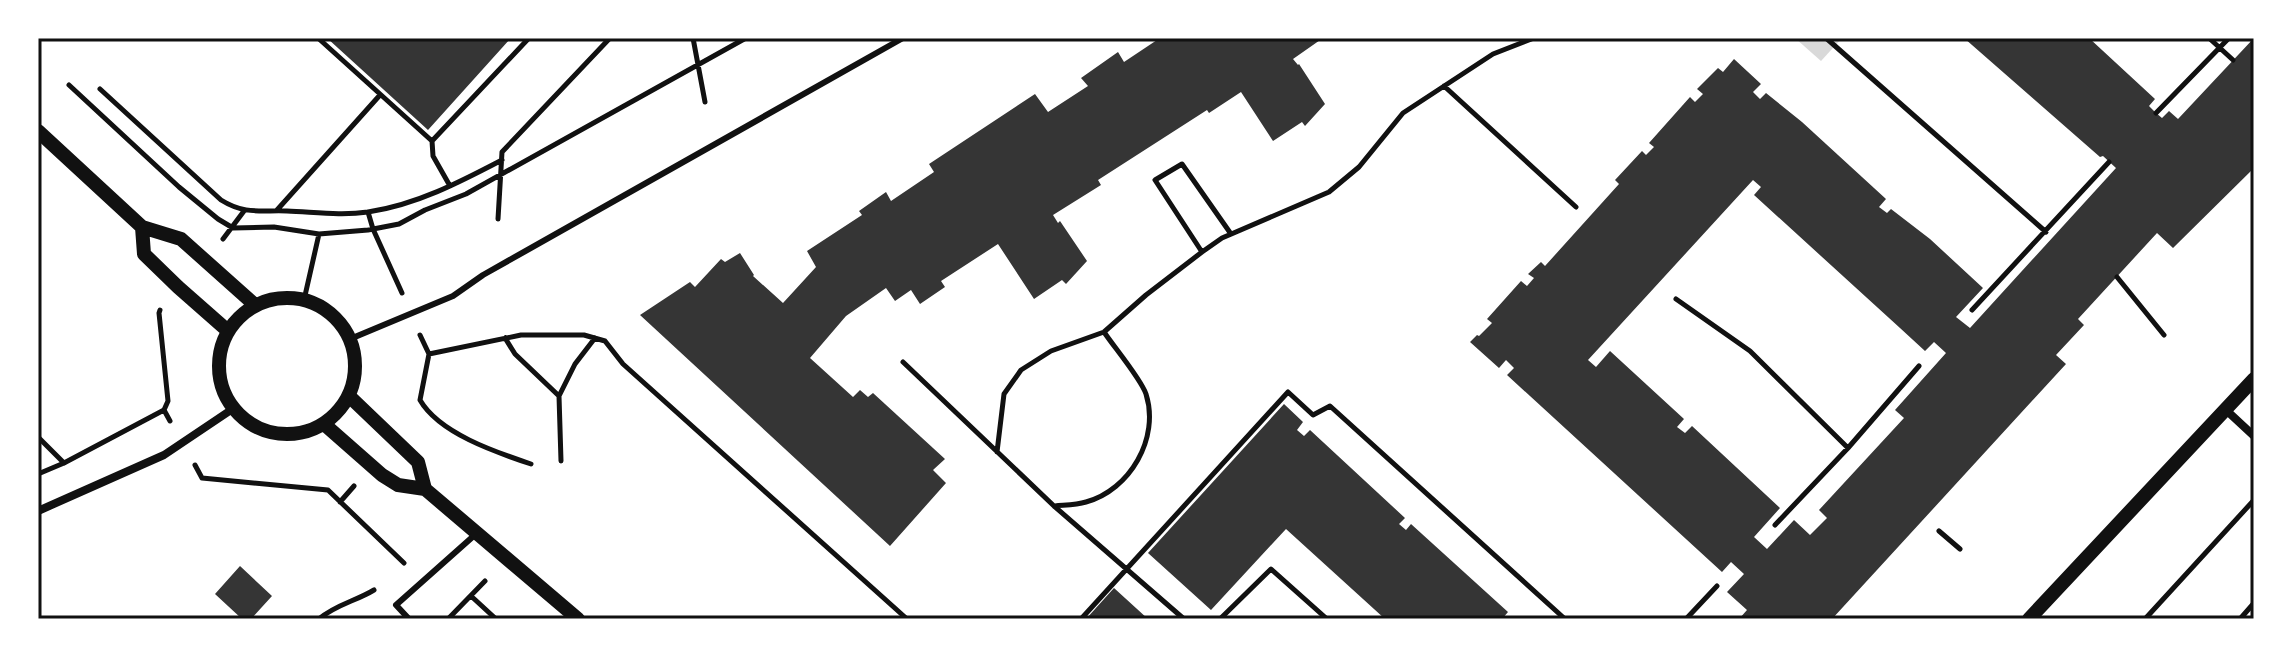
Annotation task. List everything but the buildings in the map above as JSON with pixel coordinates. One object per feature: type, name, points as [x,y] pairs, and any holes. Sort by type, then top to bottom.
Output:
[{"type":"street","points":[[38,131],[142,227],[181,239],[255,305]]},
{"type":"street","points":[[142,227],[144,254],[228,331]]},
{"type":"street","points":[[279,298],[304,300],[323,308],[338,321],[350,339],[355,358],[355,378],[349,396],[338,412],[324,424],[307,432],[269,432],[251,424],[224,394],[219,373],[220,351],[228,331],[240,316],[255,305],[279,298]]},
{"type":"street","points":[[2029,619],[2254,379]]},
{"type":"street","points":[[349,396],[418,462],[425,489]]},
{"type":"street","points":[[38,511],[164,455],[234,408]]},
{"type":"street","points":[[2226,410],[2254,436]]},
{"type":"street","points":[[324,424],[382,475],[398,485],[425,489],[578,619]]},
{"type":"lane","points":[[350,339],[453,296],[483,275],[903,38]]},
{"type":"lane","points":[[409,619],[396,605],[477,533]]},
{"type":"path","points":[[318,38],[432,141],[433,156],[450,186]]},
{"type":"path","points":[[432,141],[529,38]]},
{"type":"path","points":[[693,38],[705,102]]},
{"type":"path","points":[[69,85],[179,187],[233,228],[274,227],[319,234],[399,224],[466,194],[746,38]]},
{"type":"path","points":[[997,452],[1004,394],[1021,370],[1051,351],[1104,332],[1202,252],[1231,234],[1329,192],[1359,167],[1403,113],[1493,54],[1534,38]]},
{"type":"path","points":[[1826,38],[2046,232]]},
{"type":"path","points":[[2209,38],[2233,60]]},
{"type":"path","points":[[2156,113],[2229,38]]},
{"type":"path","points":[[498,219],[502,152],[611,39]]},
{"type":"path","points":[[1444,86],[1576,207]]},
{"type":"path","points":[[100,89],[221,200],[244,211],[368,212],[403,204],[450,186],[502,160]]},
{"type":"path","points":[[276,211],[380,95]]},
{"type":"path","points":[[1972,310],[2109,162]]},
{"type":"path","points":[[1202,252],[1155,180],[1182,164],[1231,234]]},
{"type":"path","points":[[222,239],[244,211]]},
{"type":"path","points":[[368,212],[429,354],[420,389],[420,400],[425,409],[488,449],[531,464]]},
{"type":"path","points":[[304,300],[319,234]]},
{"type":"path","points":[[2117,277],[2164,335]]},
{"type":"path","points":[[1676,299],[1750,351],[1848,448]]},
{"type":"path","points":[[38,474],[164,410],[168,401],[159,313],[165,302]]},
{"type":"path","points":[[1054,506],[1086,503],[1108,493],[1129,474],[1143,452],[1150,423],[1145,393],[1104,332]]},
{"type":"path","points":[[429,354],[505,338],[551,334],[584,335],[605,341],[623,364],[907,619]]},
{"type":"path","points":[[505,338],[515,354],[559,396]]},
{"type":"path","points":[[561,461],[559,396],[575,364],[595,338]]},
{"type":"path","points":[[903,362],[1054,506],[1184,619]]},
{"type":"path","points":[[1775,525],[1848,448],[1919,366]]},
{"type":"path","points":[[1081,619],[1288,392],[1313,415],[1330,406],[1565,619]]},
{"type":"path","points":[[164,410],[172,425]]},
{"type":"path","points":[[38,437],[64,463]]},
{"type":"path","points":[[193,460],[202,478],[328,490],[423,580]]},
{"type":"path","points":[[2145,619],[2254,500]]},
{"type":"path","points":[[1939,531],[1960,549]]},
{"type":"path","points":[[1220,619],[1271,569],[1327,619]]},
{"type":"path","points":[[448,619],[485,581]]},
{"type":"path","points":[[319,619],[382,584]]},
{"type":"path","points":[[1686,619],[1717,586]]},
{"type":"path","points":[[471,596],[496,619]]},
{"type":"path","points":[[2240,619],[2254,603]]},
{"type":"shaded area","points":[[1795,38],[1842,38],[1821,61]]}]
